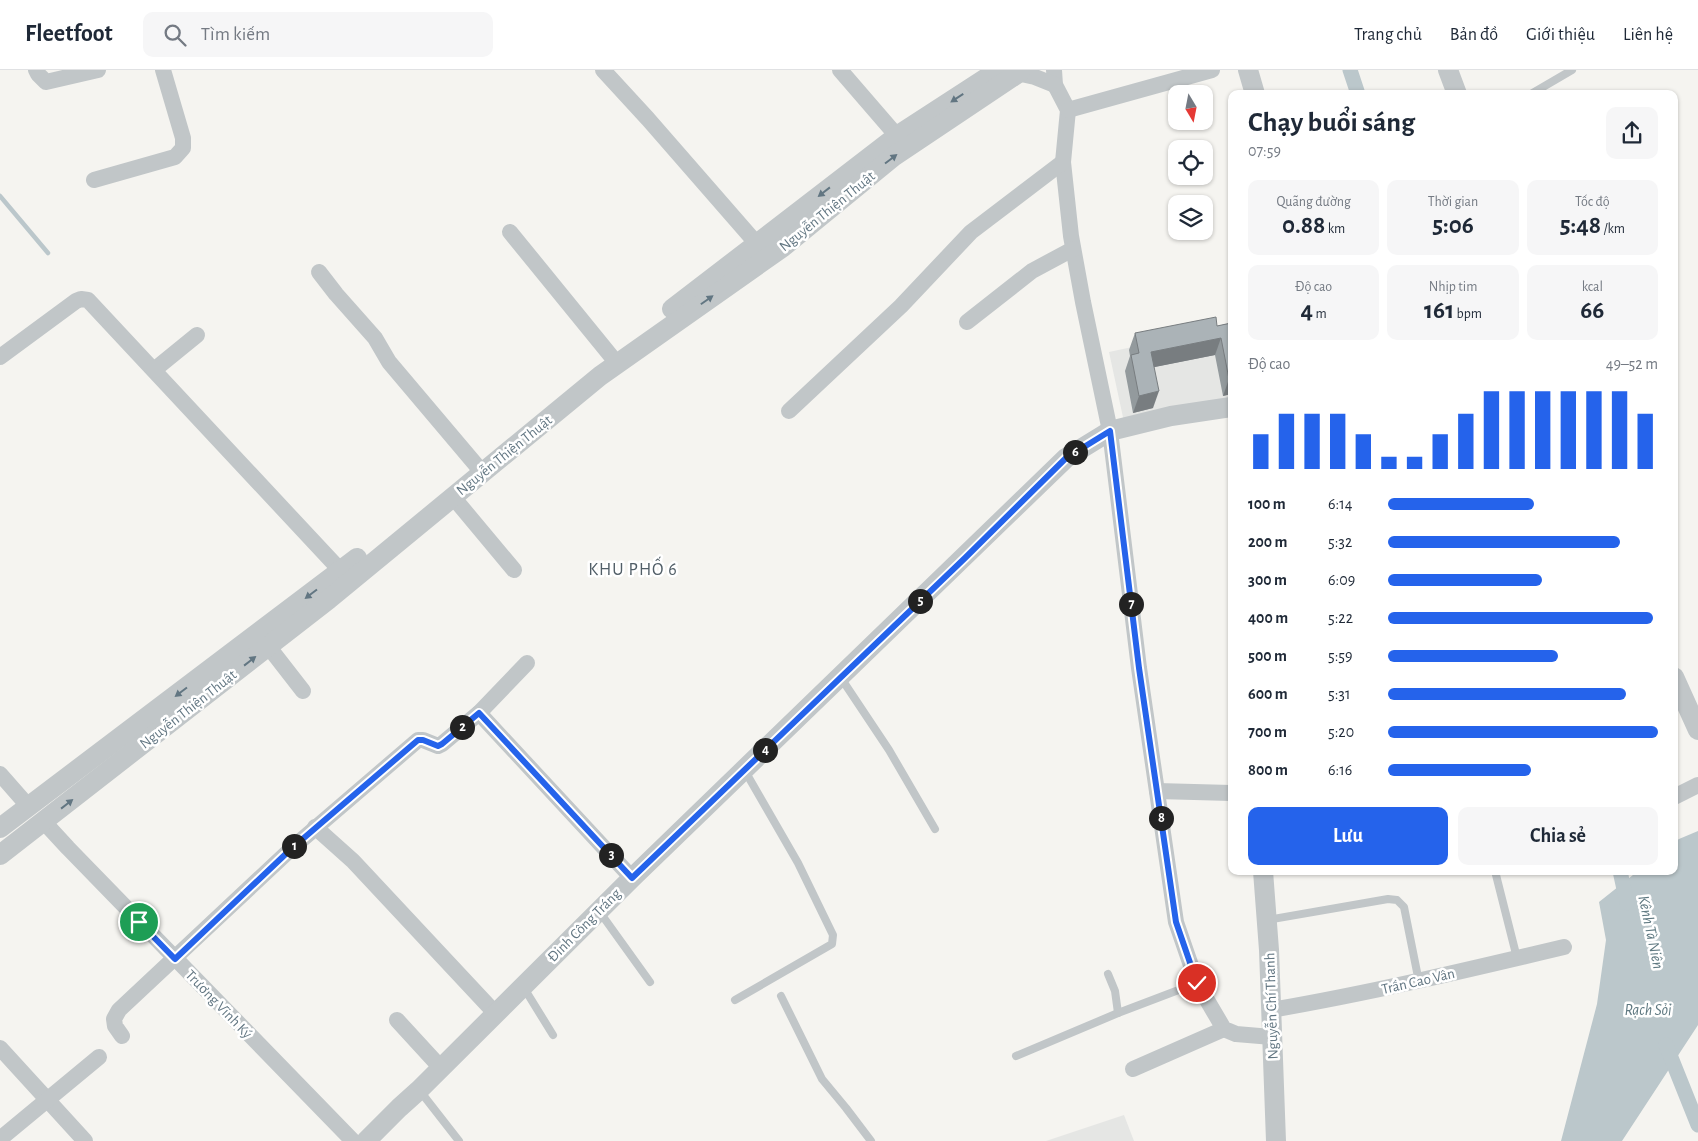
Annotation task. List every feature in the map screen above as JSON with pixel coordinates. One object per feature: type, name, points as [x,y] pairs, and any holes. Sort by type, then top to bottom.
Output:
[{"type":"street","points":[[36,70],[46,82],[98,70]]},
{"type":"street","points":[[94,180],[175,157],[183,148],[183,138],[163,70]]},
{"type":"street","points":[[603,70],[757,244]]},
{"type":"street","points":[[840,70],[897,136]]},
{"type":"street","name":"Nguyễn Thiện Thuật","points":[[0,828],[600,376],[757,244],[897,136],[998,70],[1055,78]]},
{"type":"street","points":[[1068,110],[1212,70]]},
{"type":"street","points":[[1248,70],[1254,90]]},
{"type":"street","points":[[1448,70],[1456,90]]},
{"type":"street","name":"Nguyễn Thiện Thuật","points":[[0,855],[329,599],[453,496],[478,467],[611,356],[783,247],[894,157],[1020,72]]},
{"type":"street","points":[[1055,78],[1068,110],[1063,162],[1073,249],[1110,431],[1139,668],[1176,922],[1197,983],[1224,1029],[1236,1034],[1272,1037]]},
{"type":"street","points":[[789,411],[901,306],[971,232],[1063,162]]},
{"type":"street","points":[[510,232],[611,356]]},
{"type":"street","points":[[967,322],[1032,271],[1073,249]]},
{"type":"street","points":[[319,272],[375,338],[389,362],[478,467]]},
{"type":"street","points":[[0,357],[76,301],[88,300],[341,571]]},
{"type":"street","points":[[154,370],[196,335]]},
{"type":"street","name":"Đinh Công Tráng","points":[[366,1141],[632,878],[1066,458],[1110,431],[1171,416],[1228,407]]},
{"type":"street","points":[[453,496],[514,570]]},
{"type":"street","points":[[268,646],[303,691]]},
{"type":"street","points":[[122,1036],[115,1026],[115,1015],[315,828],[418,740],[438,746],[442,744],[479,713],[527,662]]},
{"type":"street","points":[[1678,682],[1692,701],[1698,730]]},
{"type":"street","points":[[479,713],[632,878]]},
{"type":"street","points":[[0,774],[29,807]]},
{"type":"street","points":[[1678,795],[1698,786]]},
{"type":"street","points":[[1157,791],[1228,792]]},
{"type":"street","name":"Trương Vĩnh Ký","points":[[44,822],[352,1141]]},
{"type":"street","points":[[315,828],[353,861],[496,1014]]},
{"type":"street","name":"Nguyễn Chí Thanh","points":[[1263,875],[1267,920],[1276,1141]]},
{"type":"street","name":"Trần Cao Vân","points":[[1271,1010],[1349,997],[1419,982],[1564,947]]},
{"type":"street","points":[[398,1020],[441,1068]]},
{"type":"street","points":[[1133,1069],[1224,1029]]},
{"type":"street","points":[[0,1048],[85,1141]]},
{"type":"street","points":[[0,1139],[99,1057]]},
{"type":"lane","points":[[1538,90],[1572,70]]},
{"type":"lane","points":[[840,677],[889,750],[935,829]]},
{"type":"lane","points":[[735,1000],[832,944],[833,936],[798,863],[744,770]]},
{"type":"lane","points":[[1496,875],[1518,958]]},
{"type":"lane","points":[[1267,920],[1397,900],[1404,907],[1419,982]]},
{"type":"lane","points":[[599,911],[650,982]]},
{"type":"lane","points":[[1108,974],[1115,990],[1118,1013]]},
{"type":"lane","points":[[1016,1056],[1118,1013],[1197,983]]},
{"type":"lane","points":[[523,986],[552,1036]]},
{"type":"lane","points":[[781,996],[822,1080],[871,1141]]},
{"type":"lane","points":[[419,1090],[459,1141]]},
{"type":"shaded area","points":[[1228,327],[1228,400],[1124,422],[1109,352]]},
{"type":"shaded area","points":[[1124,1115],[1134,1141],[1046,1141]]},
{"type":"water","name":"Rạch Sỏi","points":[[1698,831],[1698,1025],[1622,1141],[1561,1141],[1597,1004],[1606,940],[1599,902],[1633,875],[1678,875],[1679,839]]},
{"type":"building","points":[[1216,317],[1217,326],[1228,324],[1228,374],[1221,338],[1151,352],[1159,391],[1139,396],[1131,355],[1139,353],[1135,333]]},
{"type":"waterway","name":"Kênh Tà Niên","points":[[1350,70],[1357,90]]},
{"type":"waterway","points":[[0,196],[48,253]]},
{"type":"waterway","name":"Kênh Tà Niên","points":[[1621,875],[1627,903]]},
{"type":"waterway","points":[[1666,1045],[1698,1125]]},
{"type":"district","name":"KHU PHỐ 6","points":[[633,569]]},
{"type":"route","points":[[139,922],[175,959],[291,849],[418,740],[438,746],[479,713],[632,878],[965,558],[1066,458],[1110,431],[1139,668],[1176,922],[1197,983]]}]
